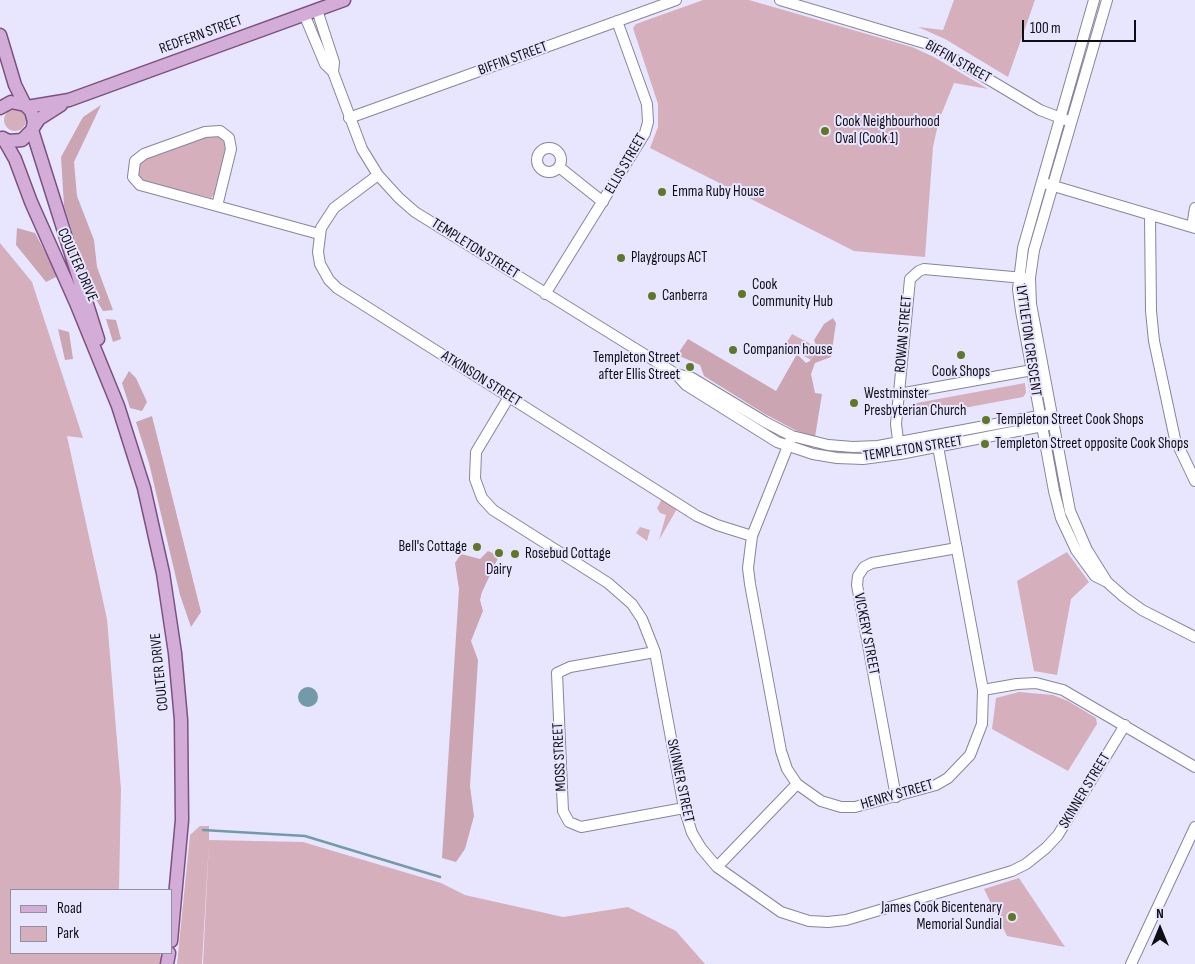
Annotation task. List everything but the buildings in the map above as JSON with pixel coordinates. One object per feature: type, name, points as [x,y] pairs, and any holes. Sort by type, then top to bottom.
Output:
[{"type":"main road","name":"REDFERN STREET","points":[[1,137],[9,141],[22,140],[39,119],[70,100],[344,0]]},
{"type":"main road","points":[[0,35],[15,85],[26,106]]},
{"type":"main road","name":"REDFERN STREET","points":[[0,108],[11,102],[26,106],[70,100]]},
{"type":"main road","name":"COULTER DRIVE","points":[[26,106],[33,116],[32,129],[113,383],[118,406]]},
{"type":"main road","name":"COULTER DRIVE","points":[[1,137],[15,159],[31,202],[76,303],[118,406],[144,488],[161,563],[175,653],[181,720],[182,802],[179,867],[172,931]]},
{"type":"street","name":"BIFFIN STREET","points":[[349,118],[676,0]]},
{"type":"street","name":"BIFFIN STREET","points":[[780,0],[915,39],[952,57],[1040,110],[1071,122]]},
{"type":"street","name":"LYTTLETON CRESCENT","points":[[1094,0],[1023,248],[1019,277],[1021,311],[1054,491],[1066,530],[1088,569],[1095,576],[1107,582],[1142,610],[1195,637]]},
{"type":"street","name":"LYTTLETON CRESCENT","points":[[1107,0],[1034,250],[1030,278],[1031,304],[1070,511],[1087,550],[1107,582]]},
{"type":"street","name":"TEMPLETON STREET","points":[[317,10],[334,62],[332,72]]},
{"type":"street","name":"TEMPLETON STREET","points":[[304,14],[325,64],[332,72],[362,149],[378,175],[399,198],[415,212],[676,374],[686,385],[756,430],[788,446],[837,458],[863,459],[900,454],[1053,424]]},
{"type":"street","name":"ELLIS STREET","points":[[545,294],[640,144],[648,122],[645,98],[617,21]]},
{"type":"street","points":[[217,206],[231,149],[229,138],[225,134],[215,130],[205,132],[144,154],[135,161],[133,177],[140,185],[319,234]]},
{"type":"street","points":[[559,167],[603,202]]},
{"type":"street","name":"ATKINSON STREET","points":[[378,175],[334,208],[326,217],[319,234],[318,252],[320,264],[329,280],[337,288],[697,516],[717,525],[752,536]]},
{"type":"street","points":[[1041,183],[1193,228],[1195,208]]},
{"type":"street","points":[[1150,215],[1151,311],[1154,341],[1174,440],[1195,481]]},
{"type":"street","name":"ROWAN STREET","points":[[900,454],[896,424],[908,285],[914,274],[924,269],[1030,278]]},
{"type":"street","points":[[899,394],[1042,368]]},
{"type":"street","name":"TEMPLETON STREET","points":[[676,374],[692,378],[792,436],[828,445],[853,447],[898,443],[1051,414]]},
{"type":"street","name":"SKINNER STREET","points":[[509,397],[476,452],[475,482],[482,498],[493,510],[621,592],[642,618],[655,652],[684,808],[692,833],[701,848],[717,867],[782,912],[809,921],[828,922],[856,918],[1012,871],[1040,854],[1058,835],[1125,724]]},
{"type":"street","name":"HENRY STREET","points":[[792,436],[752,536],[748,568],[751,593],[781,751],[787,768],[797,784],[821,801],[841,807],[862,806],[936,785],[960,767],[977,740],[982,724],[983,690],[936,436]]},
{"type":"street","name":"VICKERY STREET","points":[[896,797],[857,584],[858,576],[864,566],[872,563],[957,548]]},
{"type":"street","name":"MOSS STREET","points":[[655,652],[570,667],[557,673],[563,810],[569,822],[581,827],[684,808]]},
{"type":"street","points":[[983,690],[1017,684],[1054,687],[1081,698],[1195,767]]},
{"type":"street","points":[[717,867],[797,784]]},
{"type":"street","points":[[1131,964],[1195,827]]},
{"type":"green space","points":[[703,0],[749,0],[912,47],[934,57],[988,89],[954,83],[939,120],[933,147],[925,257],[854,251],[650,148],[658,127],[658,104],[633,28],[636,24]]},
{"type":"green space","points":[[954,0],[1035,0],[1008,77],[945,39],[918,27],[943,30]]},
{"type":"green space","points":[[15,109],[23,112],[26,120],[23,128],[15,131],[7,128],[4,120],[7,112]]},
{"type":"green space","points":[[211,134],[219,135],[227,146],[215,194],[211,198],[143,181],[138,176],[138,166],[142,160]]},
{"type":"green space","points":[[0,243],[32,282],[83,438],[67,436],[107,619],[121,789],[119,889],[10,889],[10,954],[160,954],[162,964],[0,964]]},
{"type":"green space","points":[[792,334],[818,348],[811,360],[785,345]]},
{"type":"green space","points":[[1025,383],[1026,393],[1023,397],[916,417],[910,413],[911,404]]},
{"type":"green space","points":[[662,499],[678,507],[659,540],[666,515],[660,513],[657,508]]},
{"type":"green space","points":[[640,527],[650,530],[647,541],[636,533]]},
{"type":"green space","points":[[1067,552],[1089,582],[1071,599],[1057,675],[1034,671],[1017,581]]},
{"type":"green space","points":[[1019,692],[1053,695],[1068,701],[1096,718],[1097,724],[1068,771],[992,729],[996,698]]},
{"type":"green space","points":[[200,826],[209,826],[209,840],[303,842],[441,883],[465,895],[563,917],[628,907],[676,931],[705,964],[203,964],[209,842],[202,964],[177,964],[190,835]]},
{"type":"green space","points":[[1019,878],[1065,947],[1007,936],[984,889]]},
{"type":"shaded area","points":[[101,105],[74,162],[77,196],[94,240],[97,267],[113,310],[103,311],[91,291],[64,206],[61,157],[83,117]]},
{"type":"shaded area","points":[[17,228],[35,233],[58,276],[46,282],[16,245]]},
{"type":"shaded area","points":[[833,318],[836,323],[831,357],[815,363],[811,374],[815,393],[822,394],[815,437],[797,431],[765,414],[704,376],[700,365],[677,355],[688,339],[776,391],[797,354],[806,363],[810,361],[818,350],[814,340],[824,324]]},
{"type":"shaded area","points":[[106,319],[116,320],[121,339],[113,342]]},
{"type":"shaded area","points":[[58,329],[69,332],[73,359],[65,360]]},
{"type":"shaded area","points":[[129,371],[136,378],[147,402],[142,411],[130,408],[122,383]]},
{"type":"shaded area","points":[[152,416],[201,612],[191,627],[180,595],[149,463],[136,422]]},
{"type":"shaded area","points":[[488,551],[499,556],[482,592],[480,600],[483,611],[471,641],[478,660],[470,786],[474,816],[465,849],[456,862],[442,858],[459,589],[455,563],[461,554],[480,559]]},
{"type":"water","points":[[308,687],[315,690],[318,697],[315,704],[308,707],[301,704],[298,697],[301,690]]},
{"type":"waterway","points":[[203,830],[305,836],[440,877]]},
{"type":"place","name":"Cook Neighbourhood Oval (Cook 1)","points":[[825,131]]},
{"type":"place","name":"Emma Ruby House","points":[[662,192]]},
{"type":"place","name":"Playgroups ACT","points":[[621,258]]},
{"type":"place","name":"Cook Community Hub","points":[[742,294]]},
{"type":"place","name":"Canberra","points":[[652,296]]},
{"type":"place","name":"Companion house","points":[[733,350]]},
{"type":"place","name":"Cook Shops","points":[[961,355]]},
{"type":"place","name":"Templeton Street after Ellis Street","points":[[690,367]]},
{"type":"place","name":"Westminster Presbyterian Church","points":[[854,403]]},
{"type":"place","name":"Templeton Street Cook Shops","points":[[986,420]]},
{"type":"place","name":"Templeton Street opposite Cook Shops","points":[[985,444]]},
{"type":"place","name":"Bell's Cottage","points":[[477,547]]},
{"type":"place","name":"Dairy","points":[[499,553]]},
{"type":"place","name":"Rosebud Cottage","points":[[515,554]]},
{"type":"place","name":"James Cook Bicentenary Memorial Sundial","points":[[1012,917]]}]
